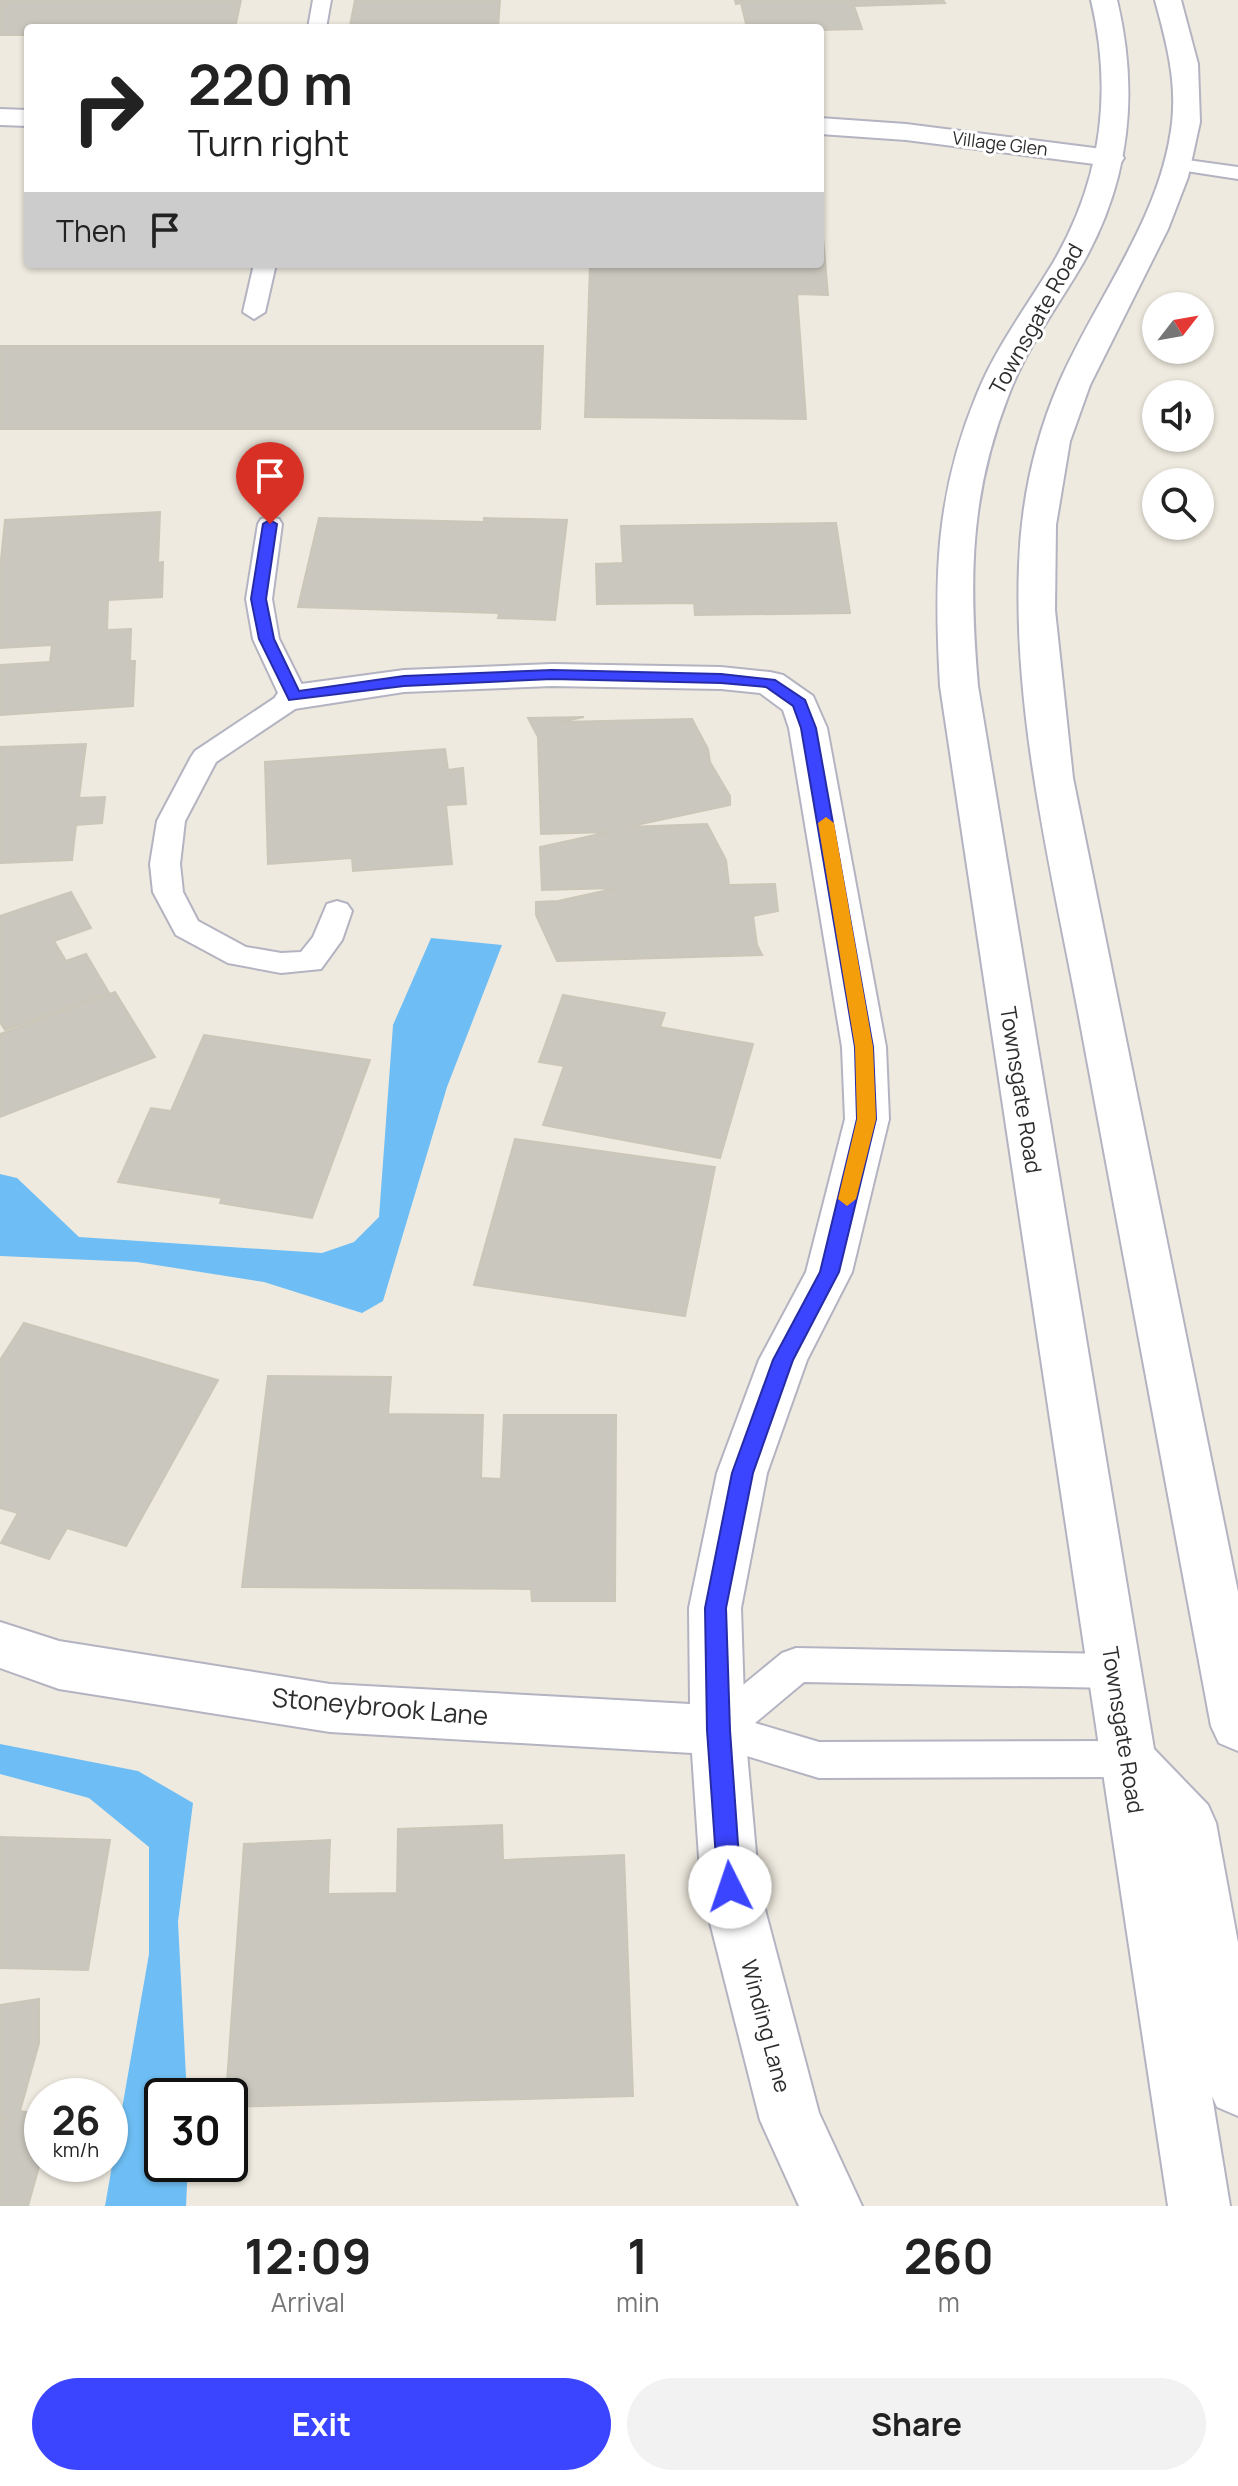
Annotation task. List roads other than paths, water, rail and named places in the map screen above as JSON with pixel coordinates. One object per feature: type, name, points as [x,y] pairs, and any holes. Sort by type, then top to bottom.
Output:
[{"type":"street","name":"Townsgate Road","points":[[1104,0],[1116,55],[1117,112],[1166,205],[1137,267],[1076,379],[1054,440],[1043,486],[1035,555],[1037,640],[1054,778],[1238,1726]]},
{"type":"street","name":"Townsgate Road","points":[[1168,0],[1183,52],[1188,89],[1145,162],[1103,190],[1077,246],[1020,338],[993,393],[968,479],[959,523],[953,593],[961,701],[1199,2206]]},
{"type":"street","points":[[0,117],[24,118]]},
{"type":"street","name":"Village Glen","points":[[824,126],[906,132],[1145,162]]},
{"type":"street","name":"Winding Lane","points":[[294,697],[404,681],[567,675],[721,678],[770,683],[800,704],[808,728],[845,929],[864,1047],[867,1119],[829,1272],[783,1360],[742,1473],[715,1608],[718,1730],[730,1887],[790,2120],[831,2206]]},
{"type":"street","name":"Stoneybrook Lane","points":[[0,1645],[59,1665],[330,1708],[718,1730]]},
{"type":"street","points":[[1127,1759],[1188,1823],[1221,2012],[1238,2086]]},
{"type":"lane","points":[[318,24],[322,0]]},
{"type":"lane","points":[[1145,162],[1238,173]]},
{"type":"lane","points":[[254,312],[264,268]]},
{"type":"lane","points":[[270,524],[259,599],[266,639],[294,697],[205,757],[171,821],[165,864],[168,892],[187,928],[239,956],[281,963],[310,962],[327,940],[337,911]]},
{"type":"lane","points":[[718,1730],[796,1665],[1114,1671]]},
{"type":"lane","name":"Stoneybrook Lane","points":[[718,1730],[819,1760],[1127,1759]]},
{"type":"water","points":[[431,938],[502,945],[447,1087],[383,1301],[362,1313],[264,1282],[137,1262],[0,1256],[0,1174],[17,1178],[79,1237],[322,1253],[354,1242],[379,1217],[393,1025]]},
{"type":"water","points":[[0,1744],[138,1771],[193,1803],[178,1922],[186,2078],[144,2078],[144,2182],[187,2182],[186,2206],[105,2206],[109,2182],[128,2182],[127,2078],[149,1954],[149,1847],[89,1798],[0,1774]]}]
